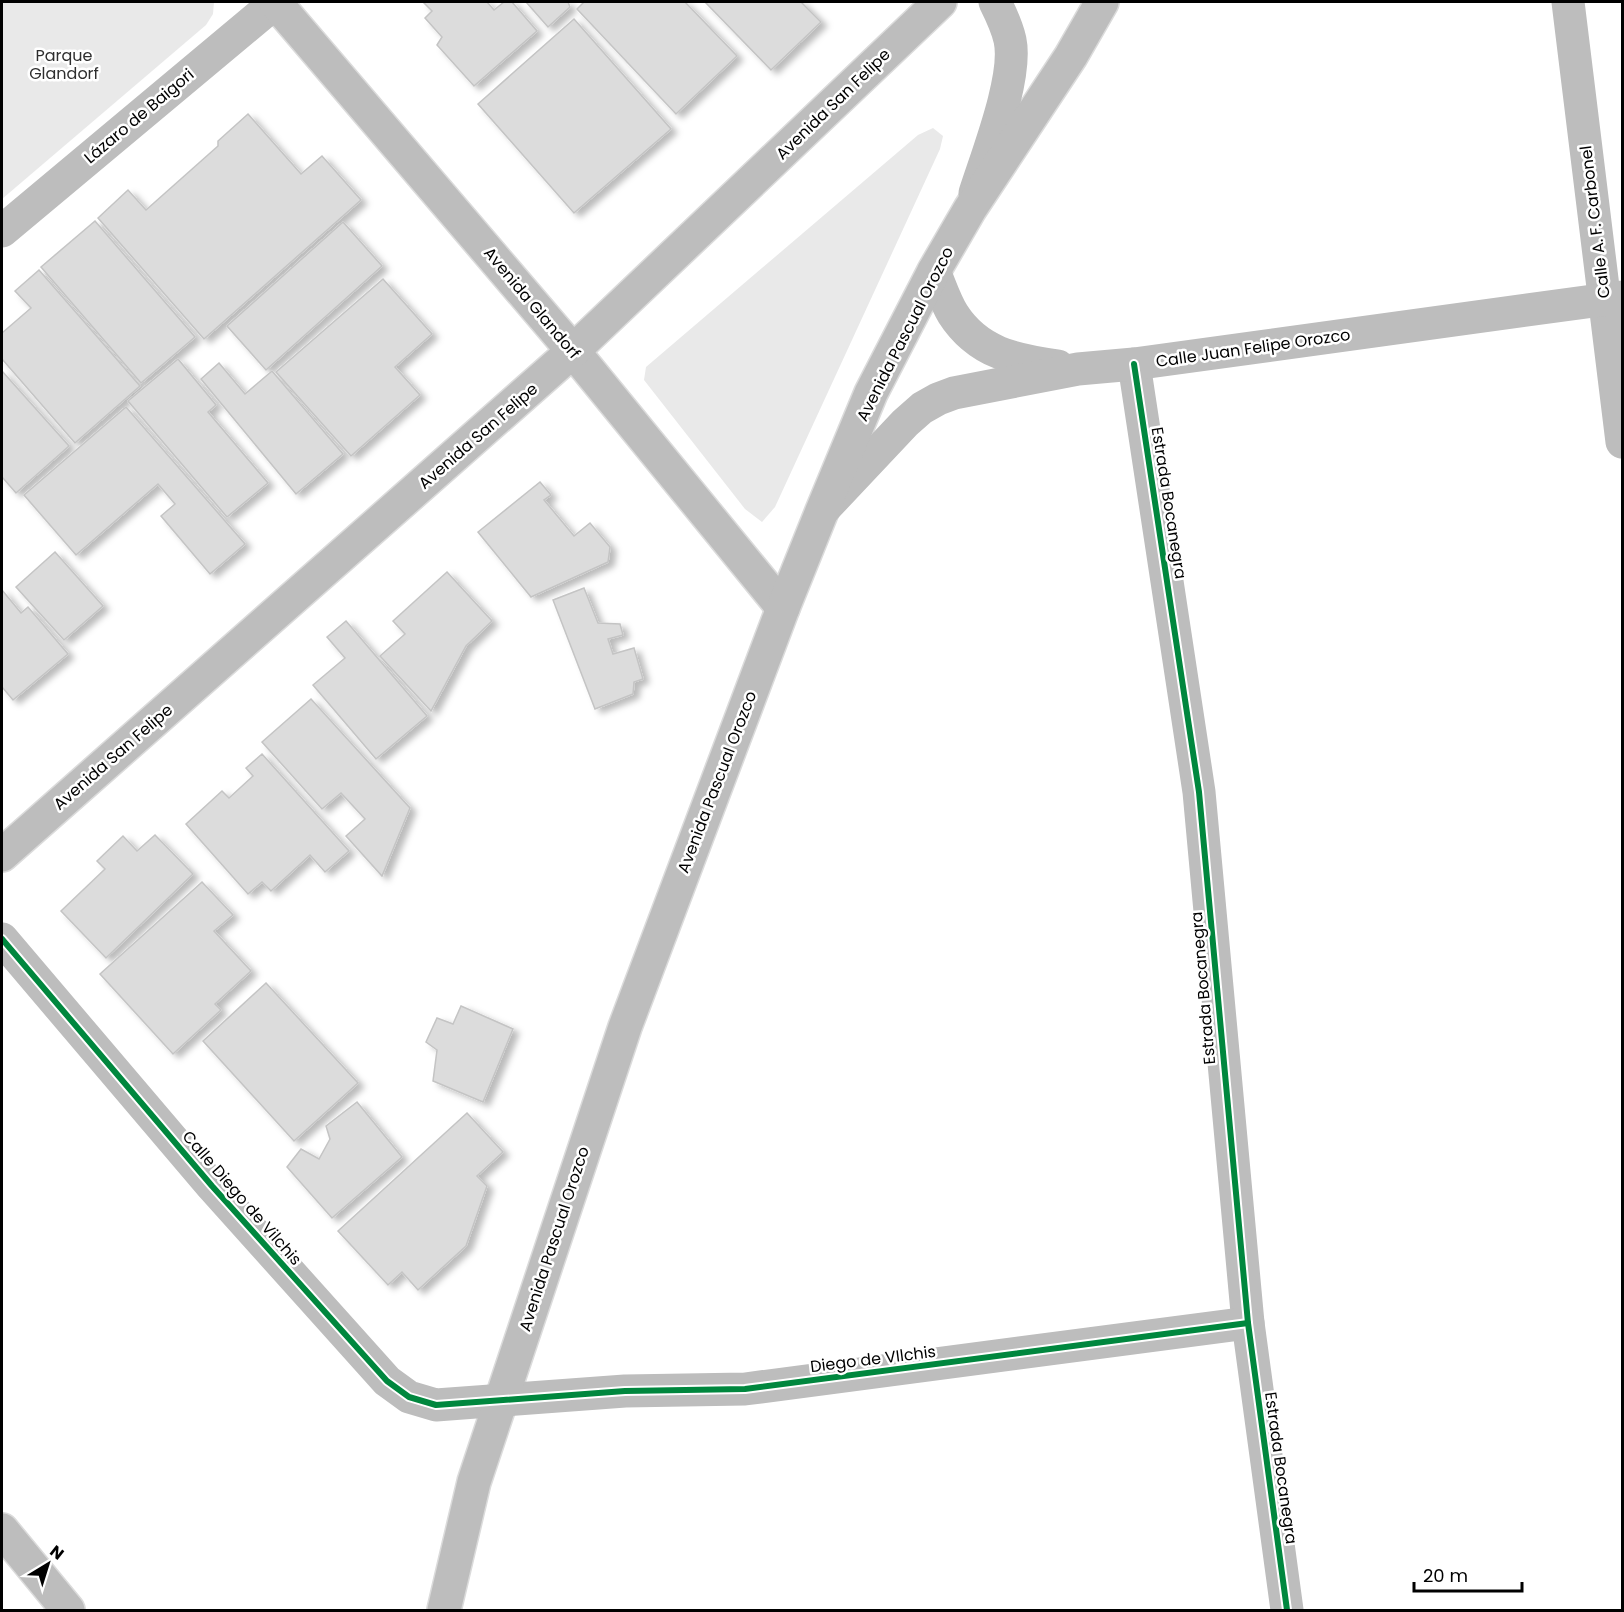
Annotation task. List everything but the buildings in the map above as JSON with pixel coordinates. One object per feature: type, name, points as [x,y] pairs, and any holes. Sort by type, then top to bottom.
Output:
[{"type":"street","name":"Avenida Glandorf","points":[[276,2],[573,351],[783,608]]},
{"type":"street","name":"Lázaro de Baigori","points":[[2,231],[276,2]]},
{"type":"street","name":"Avenida San Felipe","points":[[2,855],[573,351],[940,2]]},
{"type":"street","points":[[970,209],[1007,91],[1011,69],[1011,42],[995,2]]},
{"type":"street","name":"Avenida Pascual Orozco","points":[[444,1611],[474,1482],[629,1016],[783,608],[822,511],[871,393],[934,271],[970,209],[1071,56],[1102,2]]},
{"type":"street","name":"Calle A. F. Carbonel","points":[[1568,2],[1613,298],[1623,442]]},
{"type":"street","points":[[934,271],[952,312],[965,330],[981,345],[1003,355],[1032,363],[1078,369]]},
{"type":"street","name":"Calle Juan Felipe Orozco","points":[[822,511],[904,423],[922,408],[954,393],[1078,369],[1134,364],[1613,298]]},
{"type":"street","name":"Estrada Bocanegra","points":[[1134,364],[1199,792],[1248,1323],[1287,1611]]},
{"type":"street","name":"Calle Diego de Vilchis","points":[[2,939],[212,1186],[387,1381],[409,1396],[436,1405],[500,1401]]},
{"type":"street","name":"Diego de VIlchis","points":[[500,1401],[625,1391],[745,1389],[1248,1323]]},
{"type":"street","points":[[3,1535],[68,1611]]},
{"type":"green space","name":"Parque Glandorf","points":[[2,2],[214,2],[213,14],[206,25],[2,199]]},
{"type":"green space","points":[[933,128],[943,136],[940,149],[775,507],[762,522],[745,509],[644,380],[646,367],[918,135]]},
{"type":"cycle path","points":[[1134,364],[1199,792],[1248,1323],[1287,1610]]},
{"type":"cycle path","points":[[2,939],[212,1186],[387,1381],[409,1397],[436,1405],[625,1391],[745,1389],[1248,1323]]}]
